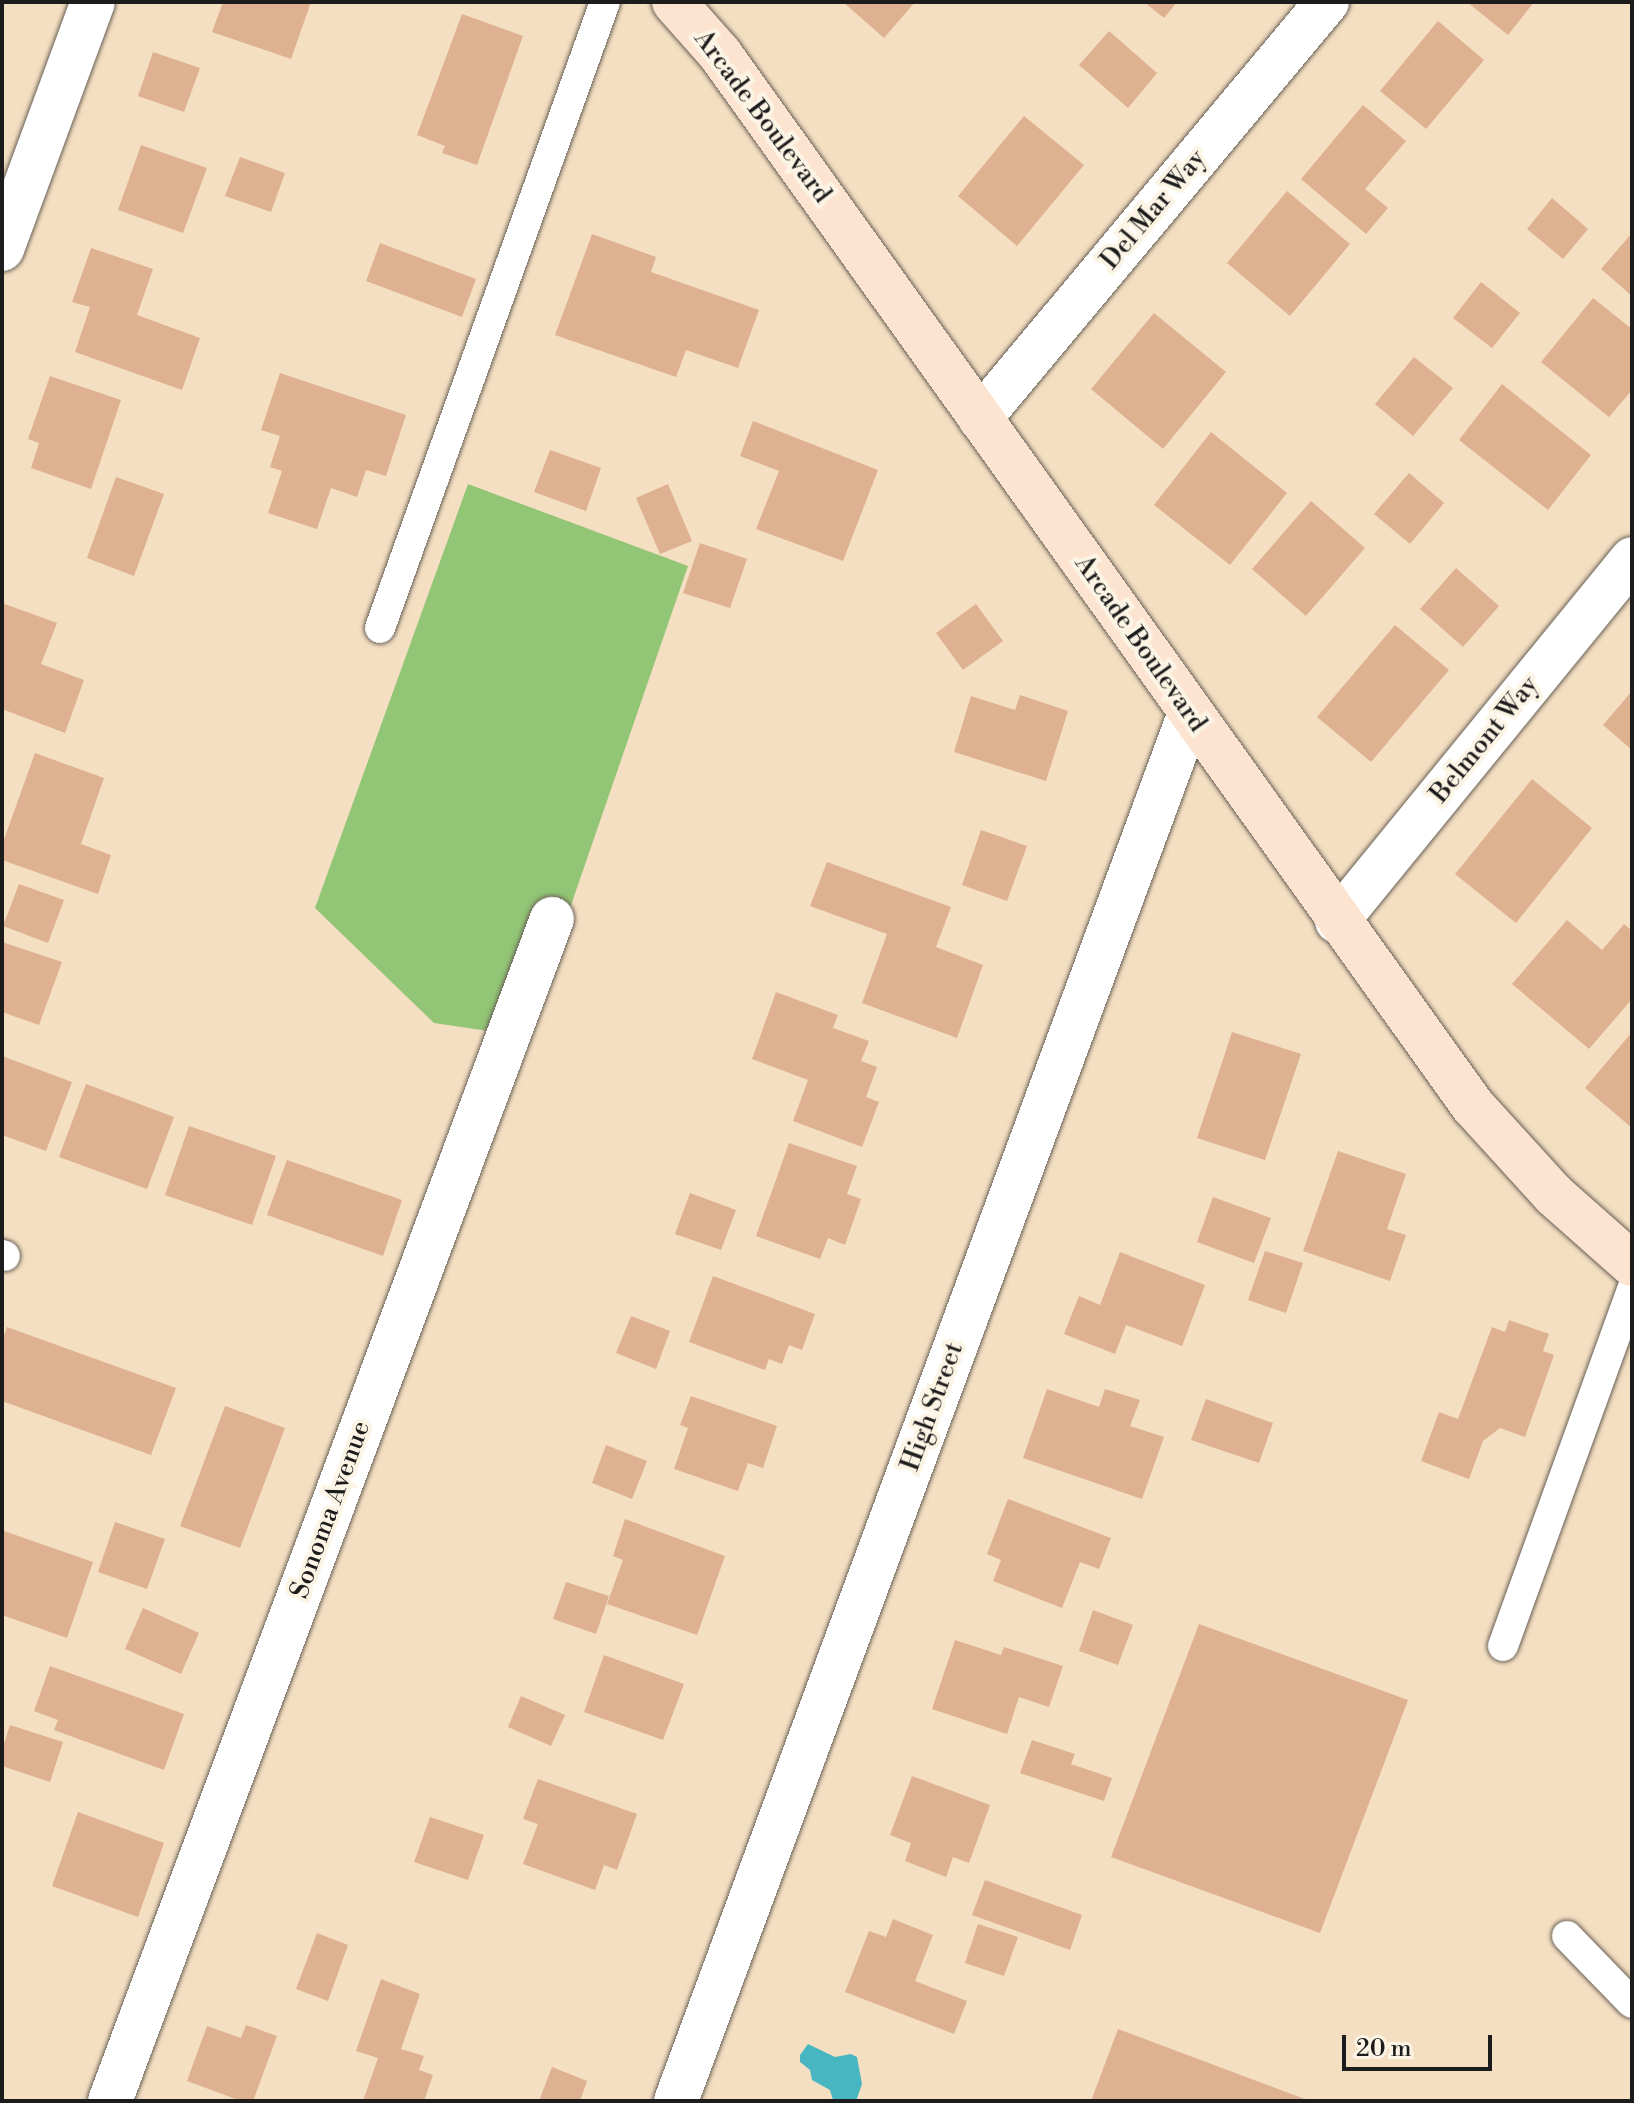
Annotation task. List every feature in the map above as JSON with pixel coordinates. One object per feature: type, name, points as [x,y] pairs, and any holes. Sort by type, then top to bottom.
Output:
[{"type":"street","points":[[2,249],[93,2]]},
{"type":"street","name":"Arcade Boulevard","points":[[674,2],[720,54],[1337,921],[1473,1106],[1554,1195],[1632,1264]]},
{"type":"street","name":"Del Mar Way","points":[[980,418],[1327,2]]},
{"type":"street","name":"Belmont Way","points":[[1337,921],[1632,559]]},
{"type":"street","name":"High Street","points":[[676,2101],[1190,713]]},
{"type":"street","name":"Sonoma Avenue","points":[[110,2101],[552,919]]},
{"type":"lane","points":[[380,628],[605,2]]},
{"type":"lane","points":[[1503,1646],[1632,1289]]},
{"type":"lane","points":[[1567,1936],[1632,2003]]},
{"type":"green space","points":[[468,484],[688,566],[570,908],[521,1036],[434,1023],[315,908]]},
{"type":"water","points":[[808,2044],[835,2057],[851,2054],[857,2057],[862,2084],[856,2101],[833,2100],[830,2090],[812,2080],[810,2070],[800,2062],[800,2055]]},
{"type":"building","points":[[223,2],[311,2],[291,59],[212,32]]},
{"type":"building","points":[[843,2],[915,2],[884,38]]},
{"type":"building","points":[[1144,2],[1177,2],[1164,18]]},
{"type":"building","points":[[1467,2],[1534,2],[1508,35]]},
{"type":"building","points":[[462,14],[523,36],[477,165],[442,153],[445,146],[417,135]]},
{"type":"building","points":[[1438,21],[1484,60],[1426,129],[1380,91]]},
{"type":"building","points":[[1109,31],[1157,73],[1128,108],[1079,65]]},
{"type":"building","points":[[153,52],[200,68],[184,112],[138,96]]},
{"type":"building","points":[[1363,105],[1406,141],[1365,189],[1388,208],[1366,234],[1301,179]]},
{"type":"building","points":[[1024,116],[1084,165],[1017,246],[958,196]]},
{"type":"building","points":[[141,145],[207,168],[183,233],[118,210]]},
{"type":"building","points":[[240,157],[285,173],[271,212],[225,196]]},
{"type":"building","points":[[1287,191],[1350,244],[1290,316],[1227,263]]},
{"type":"building","points":[[1552,198],[1588,229],[1563,259],[1527,229]]},
{"type":"building","points":[[1632,233],[1632,296],[1601,269]]},
{"type":"building","points":[[592,234],[656,257],[651,272],[759,310],[738,368],[686,350],[676,377],[555,335]]},
{"type":"building","points":[[380,243],[476,279],[462,317],[366,281]]},
{"type":"building","points":[[91,248],[153,269],[137,315],[200,338],[182,390],[75,352],[90,307],[72,302]]},
{"type":"building","points":[[1481,282],[1520,313],[1492,348],[1453,318]]},
{"type":"building","points":[[1593,298],[1632,329],[1632,390],[1609,417],[1541,362]]},
{"type":"building","points":[[1154,313],[1226,372],[1163,449],[1091,389]]},
{"type":"building","points":[[1414,357],[1453,388],[1413,436],[1375,404]]},
{"type":"building","points":[[280,373],[406,415],[386,476],[366,470],[357,497],[331,488],[317,529],[268,513],[282,471],[270,467],[280,436],[261,430]]},
{"type":"building","points":[[50,376],[121,400],[91,489],[31,468],[39,443],[28,439]]},
{"type":"building","points":[[1502,384],[1591,455],[1548,510],[1459,440]]},
{"type":"building","points":[[753,421],[878,470],[843,561],[756,529],[779,471],[740,456]]},
{"type":"building","points":[[1211,432],[1287,493],[1230,565],[1154,505]]},
{"type":"building","points":[[550,450],[601,468],[586,511],[534,492]]},
{"type":"building","points":[[1409,473],[1444,503],[1410,544],[1374,514]]},
{"type":"building","points":[[116,477],[164,494],[134,576],[87,558]]},
{"type":"building","points":[[668,484],[692,541],[660,554],[636,498]]},
{"type":"building","points":[[1311,501],[1365,548],[1306,616],[1252,569]]},
{"type":"building","points":[[700,543],[747,559],[730,608],[683,593]]},
{"type":"building","points":[[1456,568],[1499,606],[1463,647],[1420,609]]},
{"type":"building","points":[[2,603],[57,623],[41,664],[84,680],[65,733],[2,709]]},
{"type":"building","points":[[976,604],[1003,641],[963,670],[936,633]]},
{"type":"building","points":[[1395,625],[1449,670],[1371,762],[1317,717]]},
{"type":"building","points":[[1632,691],[1632,750],[1603,725]]},
{"type":"building","points":[[1020,695],[1068,711],[1046,781],[954,752],[971,696],[1015,710]]},
{"type":"building","points":[[35,753],[104,778],[81,844],[111,855],[98,894],[2,860],[2,845]]},
{"type":"building","points":[[1532,779],[1592,828],[1516,923],[1455,874]]},
{"type":"building","points":[[981,830],[1027,846],[1007,901],[962,885]]},
{"type":"building","points":[[827,862],[951,907],[936,947],[983,965],[957,1038],[862,1003],[887,934],[810,906]]},
{"type":"building","points":[[19,884],[64,900],[48,943],[3,926]]},
{"type":"building","points":[[1567,920],[1602,950],[1624,924],[1632,931],[1632,999],[1589,1049],[1512,984]]},
{"type":"building","points":[[2,942],[62,962],[39,1025],[2,1012]]},
{"type":"building","points":[[776,992],[838,1015],[833,1028],[869,1041],[861,1061],[877,1067],[866,1097],[879,1102],[862,1147],[793,1121],[808,1080],[752,1059]]},
{"type":"building","points":[[1232,1032],[1301,1054],[1265,1160],[1197,1138]]},
{"type":"building","points":[[1632,1032],[1632,1128],[1585,1088]]},
{"type":"building","points":[[2,1056],[72,1082],[46,1151],[2,1135]]},
{"type":"building","points":[[86,1084],[174,1117],[147,1189],[59,1157]]},
{"type":"building","points":[[189,1126],[276,1156],[252,1225],[165,1195]]},
{"type":"building","points":[[789,1143],[857,1166],[847,1194],[861,1199],[845,1245],[828,1238],[820,1259],[756,1236]]},
{"type":"building","points":[[1338,1151],[1406,1174],[1387,1229],[1406,1235],[1390,1281],[1303,1251]]},
{"type":"building","points":[[287,1160],[402,1200],[383,1256],[267,1215]]},
{"type":"building","points":[[690,1193],[736,1210],[721,1250],[675,1234]]},
{"type":"building","points":[[1213,1197],[1271,1218],[1254,1263],[1197,1242]]},
{"type":"building","points":[[1265,1251],[1303,1263],[1286,1313],[1248,1300]]},
{"type":"building","points":[[1120,1252],[1205,1285],[1182,1346],[1126,1325],[1115,1354],[1064,1334],[1079,1296],[1100,1305]]},
{"type":"building","points":[[713,1276],[815,1314],[802,1350],[789,1345],[782,1364],[769,1359],[765,1370],[689,1342]]},
{"type":"building","points":[[631,1316],[670,1331],[656,1369],[616,1353]]},
{"type":"building","points":[[1509,1320],[1549,1334],[1543,1351],[1554,1355],[1525,1437],[1500,1428],[1483,1441],[1469,1479],[1421,1461],[1439,1412],[1458,1419],[1492,1327],[1505,1332]]},
{"type":"building","points":[[7,1327],[176,1388],[151,1455],[2,1401],[2,1341]]},
{"type":"building","points":[[1047,1389],[1099,1407],[1105,1389],[1140,1400],[1130,1426],[1164,1437],[1142,1499],[1023,1458]]},
{"type":"building","points":[[691,1396],[777,1426],[763,1468],[748,1463],[738,1491],[674,1469],[688,1428],[680,1425]]},
{"type":"building","points":[[1206,1399],[1273,1423],[1259,1463],[1191,1440]]},
{"type":"building","points":[[225,1406],[285,1428],[240,1548],[180,1526]]},
{"type":"building","points":[[606,1445],[647,1461],[632,1499],[592,1483]]},
{"type":"building","points":[[1008,1499],[1111,1538],[1099,1569],[1080,1562],[1062,1608],[993,1581],[1001,1560],[987,1554]]},
{"type":"building","points":[[625,1519],[725,1556],[697,1635],[607,1604],[623,1560],[613,1556]]},
{"type":"building","points":[[115,1522],[165,1539],[147,1589],[98,1572]]},
{"type":"building","points":[[4,1531],[93,1562],[67,1638],[2,1615]]},
{"type":"building","points":[[566,1582],[609,1596],[596,1634],[553,1619]]},
{"type":"building","points":[[143,1608],[199,1633],[181,1674],[125,1649]]},
{"type":"building","points":[[1093,1610],[1133,1625],[1118,1665],[1079,1651]]},
{"type":"building","points":[[1199,1624],[1408,1700],[1320,1933],[1111,1857]]},
{"type":"building","points":[[955,1640],[1001,1655],[1004,1647],[1063,1666],[1049,1707],[1019,1697],[1007,1734],[932,1709]]},
{"type":"building","points":[[604,1655],[684,1684],[663,1740],[584,1712]]},
{"type":"building","points":[[50,1666],[184,1714],[164,1770],[54,1730],[58,1720],[34,1711]]},
{"type":"building","points":[[521,1696],[565,1715],[551,1746],[508,1727]]},
{"type":"building","points":[[10,1725],[63,1742],[50,1782],[2,1766],[2,1750]]},
{"type":"building","points":[[1032,1740],[1075,1754],[1071,1764],[1112,1778],[1104,1801],[1020,1773]]},
{"type":"building","points":[[912,1776],[990,1805],[969,1863],[953,1857],[946,1877],[905,1861],[911,1843],[890,1835]]},
{"type":"building","points":[[538,1779],[637,1814],[617,1870],[604,1865],[595,1890],[523,1864],[538,1824],[523,1819]]},
{"type":"building","points":[[78,1812],[164,1843],[138,1917],[52,1886]]},
{"type":"building","points":[[430,1817],[484,1835],[468,1880],[414,1862]]},
{"type":"building","points":[[985,1880],[1082,1915],[1070,1950],[972,1915]]},
{"type":"building","points":[[893,1919],[933,1935],[915,1981],[967,2001],[954,2034],[845,1992],[869,1931],[886,1937]]},
{"type":"building","points":[[978,1924],[1018,1937],[1004,1976],[965,1963]]},
{"type":"building","points":[[317,1933],[348,1945],[328,2001],[296,1989]]},
{"type":"building","points":[[381,1979],[420,1994],[401,2049],[424,2056],[419,2070],[433,2075],[424,2101],[363,2101],[378,2058],[356,2051]]},
{"type":"building","points":[[246,2025],[277,2036],[253,2101],[241,2101],[187,2081],[207,2026],[241,2038]]},
{"type":"building","points":[[1118,2029],[1310,2101],[1091,2101]]},
{"type":"building","points":[[552,2067],[587,2081],[580,2101],[539,2101]]}]
